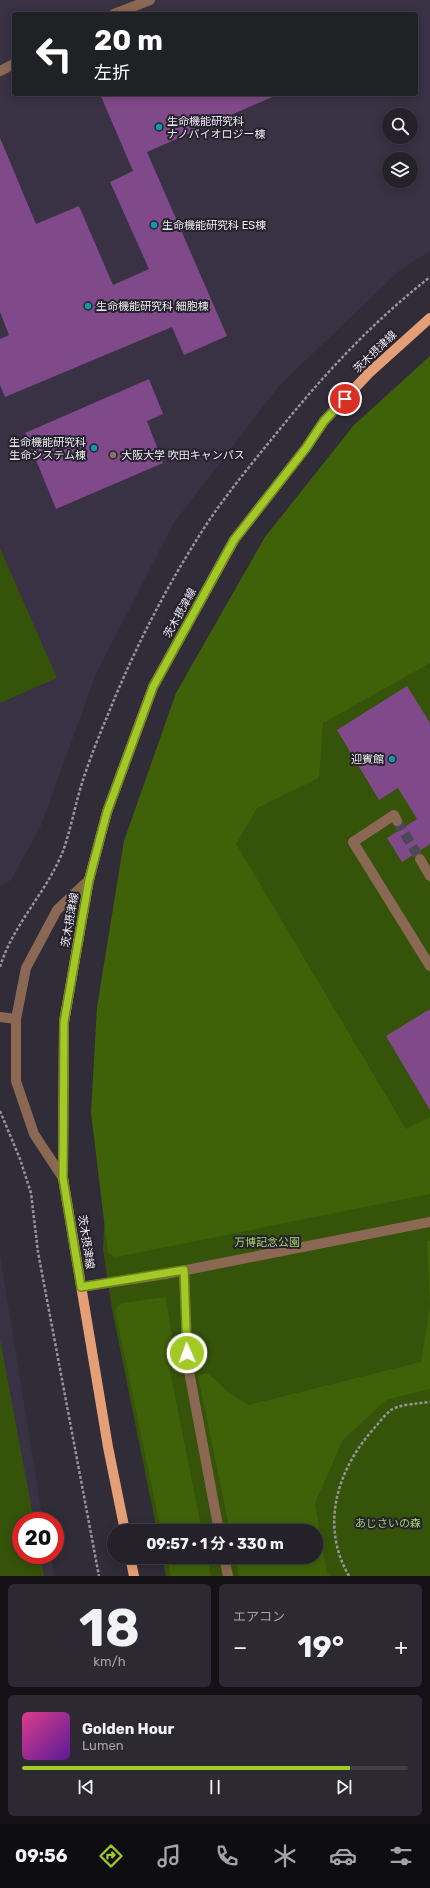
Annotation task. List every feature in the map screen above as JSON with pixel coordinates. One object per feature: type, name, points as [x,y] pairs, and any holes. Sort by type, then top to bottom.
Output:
[{"type":"main road","name":"茨木摂津線","points":[[124,1524],[108,1447],[63,1178],[64,1022],[89,880],[107,812],[153,687],[234,540],[306,448],[324,421],[369,373],[430,318]]},
{"type":"main road","points":[[131,1564],[134,1576]]},
{"type":"street","points":[[116,12],[124,4],[150,0]]},
{"type":"street","points":[[0,70],[12,65]]},
{"type":"street","points":[[397,821],[394,816],[353,842],[430,966]]},
{"type":"street","points":[[420,859],[430,876]]},
{"type":"street","points":[[63,1178],[34,1134],[16,1081],[16,1019],[26,968],[57,910],[89,880]]},
{"type":"street","points":[[0,1017],[16,1019]]},
{"type":"street","points":[[81,1287],[184,1270],[430,1222]]},
{"type":"street","points":[[184,1270],[188,1366],[219,1524]]},
{"type":"street","points":[[225,1564],[228,1576]]},
{"type":"path","points":[[0,1111],[20,1159],[31,1193],[38,1252],[99,1576]]},
{"type":"path","points":[[349,1576],[335,1544],[334,1509],[342,1477],[362,1442],[392,1409],[430,1402]]},
{"type":"shaded area","name":"大阪大学 吹田キャンパス","points":[[0,0],[430,0],[430,251],[399,271],[279,386],[173,524],[96,674],[40,828],[11,880],[0,886]]},
{"type":"shaded area","points":[[0,1255],[42,1512],[12,1512],[12,1564],[52,1564],[55,1576],[0,1576]]},
{"type":"green space","points":[[430,356],[430,663],[323,723],[319,778],[257,808],[236,844],[406,1129],[430,1117],[430,1194],[116,1257],[108,1253],[91,1113],[97,1007],[124,841],[176,693],[265,537],[354,425]]},
{"type":"green space","name":"万博記念公園","points":[[430,368],[430,1576],[166,1576],[163,1564],[323,1564],[323,1524],[156,1524],[112,1309],[103,1249],[117,1000]]},
{"type":"green space","points":[[0,548],[57,678],[0,703]]},
{"type":"green space","points":[[427,1241],[430,1241],[430,1306]]},
{"type":"green space","points":[[166,1297],[172,1338],[170,1371],[201,1524],[160,1524],[115,1310],[121,1303]]},
{"type":"green space","points":[[430,1306],[430,1389],[386,1400],[343,1440],[315,1503],[319,1524],[229,1524],[198,1376],[208,1373],[229,1393],[249,1405],[421,1362]]},
{"type":"green space","points":[[0,1339],[32,1512],[12,1512],[12,1564],[42,1564],[44,1576],[0,1576]]},
{"type":"green space","points":[[323,1550],[327,1573],[330,1576],[239,1576],[236,1564],[323,1564]]},
{"type":"green space","points":[[168,1564],[208,1564],[211,1576],[171,1576]]},
{"type":"building","points":[[101,96],[274,96],[147,152],[227,336],[184,355],[172,327],[5,397],[0,385],[0,339],[9,335],[0,312],[0,138],[36,224],[79,206],[113,285],[149,269],[110,182],[133,171]]},
{"type":"building","name":"生命機能研究科 生命システム棟","points":[[149,379],[163,414],[147,421],[163,463],[56,509],[25,433]]},
{"type":"building","name":"迎賓館","points":[[407,686],[430,723],[430,844],[402,862],[387,838],[417,819],[398,788],[379,800],[337,730]]},
{"type":"building","points":[[430,1009],[430,1110],[386,1036]]},
{"type":"tunnel","points":[[397,821],[420,859]]},
{"type":"place","name":"生命機能研究科 ナノバイオロジー棟","points":[[159,127]]},
{"type":"place","name":"生命機能研究科 ES棟","points":[[154,225]]},
{"type":"place","name":"生命機能研究科 細胞棟","points":[[88,306]]},
{"type":"place","name":"生命機能研究科 生命システム棟","points":[[94,448]]},
{"type":"place","name":"大阪大学 吹田キャンパス","points":[[113,455]]},
{"type":"place","name":"迎賓館","points":[[392,759]]},
{"type":"route","points":[[187,1353],[184,1270],[81,1287],[63,1178],[64,1022],[89,880],[107,812],[153,687],[234,540],[306,448],[324,421],[345,399]]},
{"type":"park label","name":"あじさいの森","points":[[388,1523]]}]
